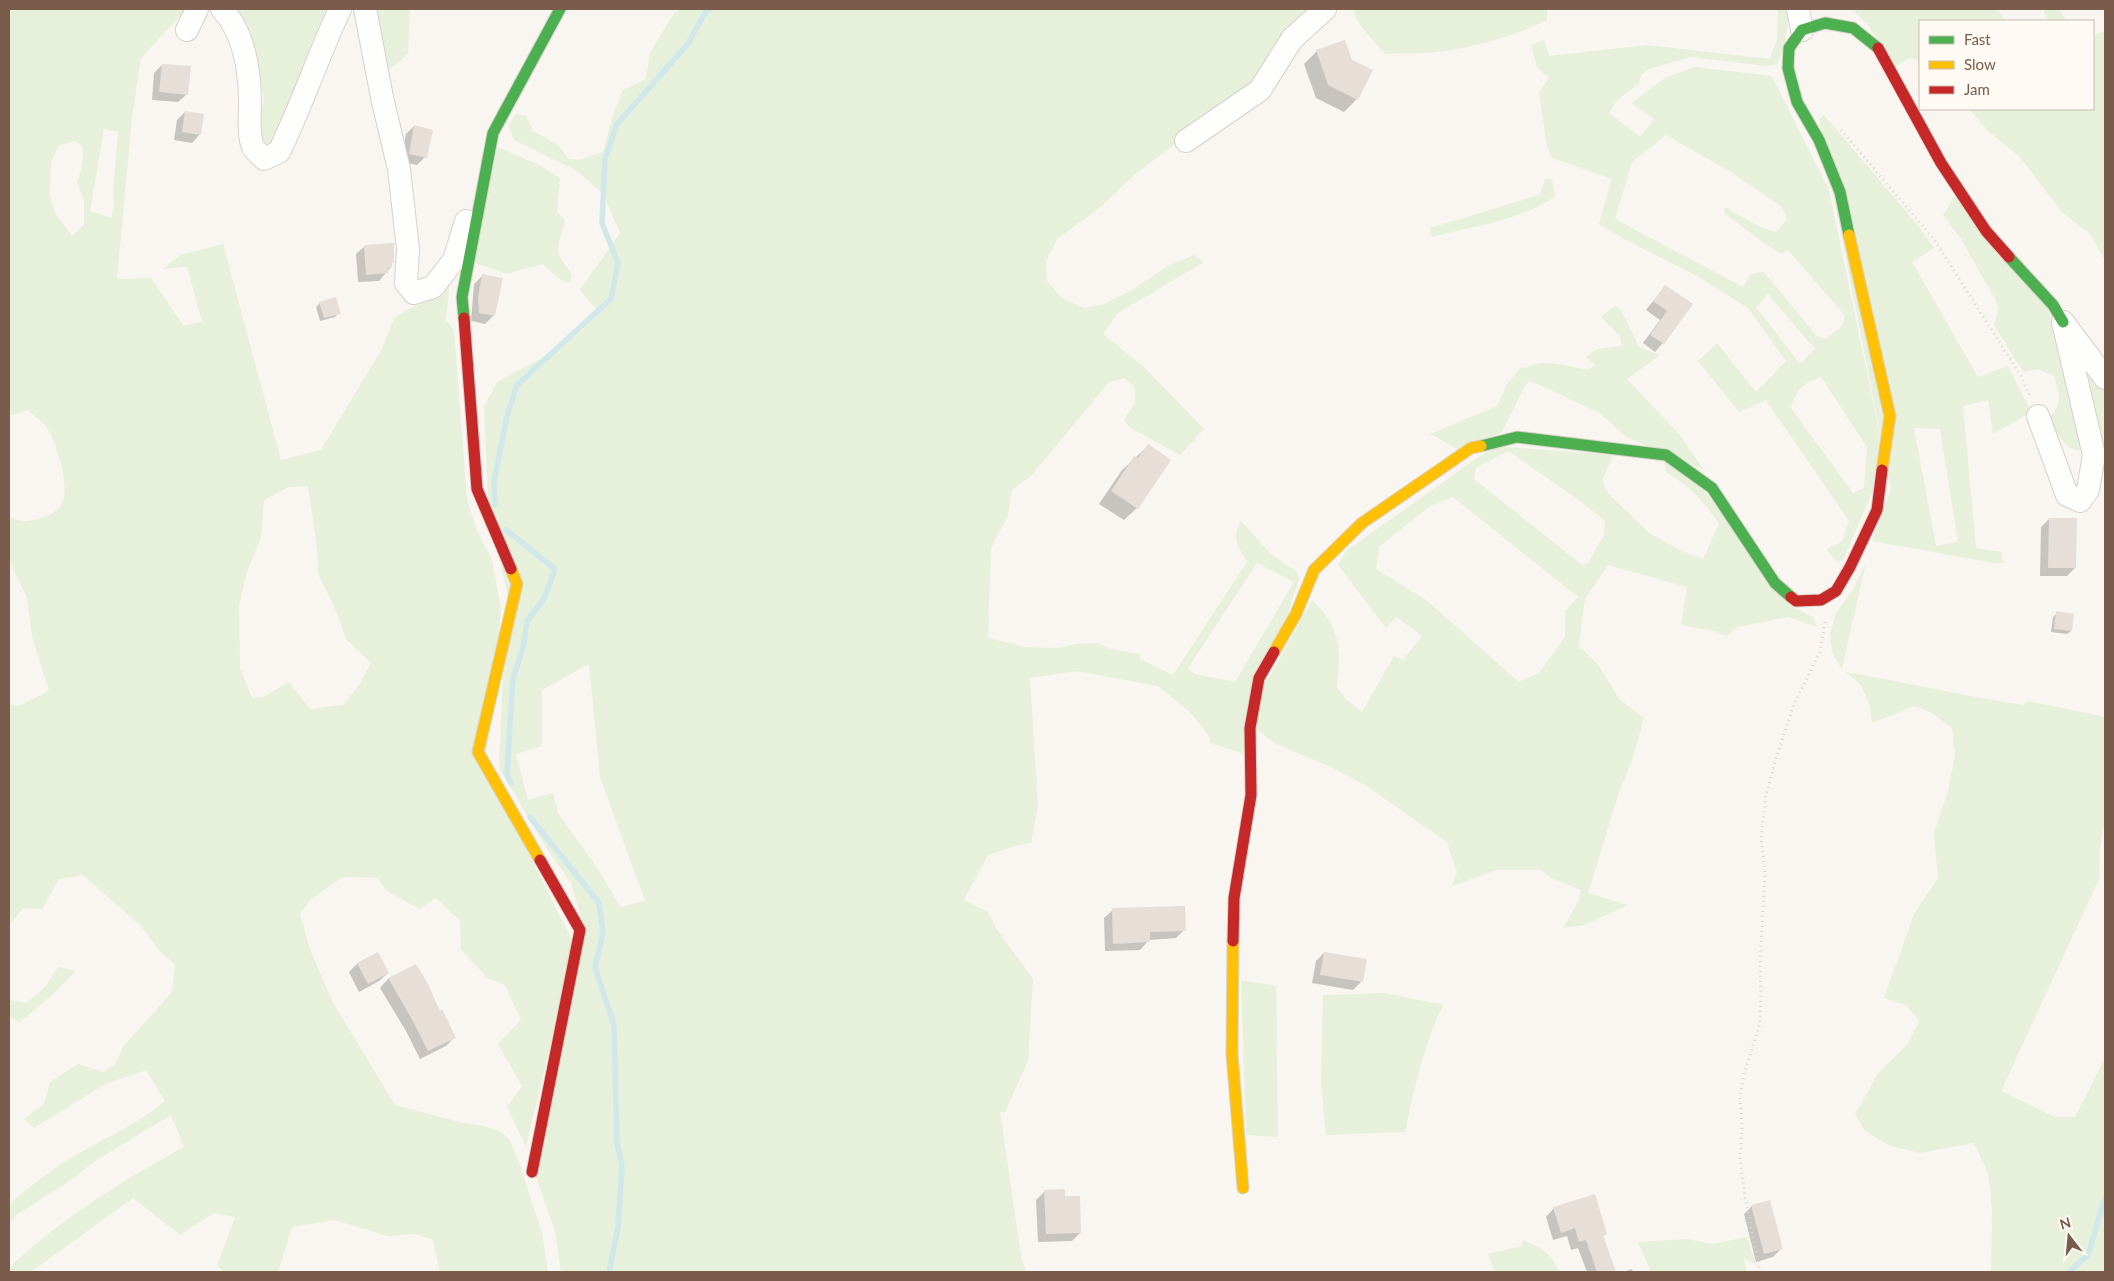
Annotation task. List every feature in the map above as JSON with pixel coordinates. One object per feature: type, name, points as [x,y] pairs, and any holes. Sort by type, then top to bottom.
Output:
[{"type":"street","points":[[187,30],[196,9]]},
{"type":"street","points":[[222,9],[233,21],[239,34],[246,59],[250,89],[250,126],[253,148],[264,158],[279,152],[306,93],[323,46],[340,9]]},
{"type":"street","points":[[365,9],[383,102],[399,169],[408,249],[406,283],[414,294],[433,286],[454,260],[467,220],[481,162],[493,133],[560,9]]},
{"type":"street","points":[[1186,141],[1260,90],[1292,39],[1325,9]]},
{"type":"street","points":[[1243,1188],[1232,1054],[1234,898],[1251,795],[1250,728],[1259,678],[1296,614],[1314,570],[1362,523],[1471,448],[1517,437],[1666,455],[1712,488],[1775,583],[1796,601],[1821,600],[1836,591],[1877,510],[1890,416],[1840,192],[1819,140],[1797,102],[1788,68],[1789,48],[1800,19],[1854,28],[1880,50],[1941,163],[1986,231],[2053,305],[2063,322],[2105,378]]},
{"type":"street","points":[[493,133],[462,297],[477,489],[517,584],[478,752],[580,930],[532,1172]]},
{"type":"street","points":[[2038,416],[2068,495],[2080,501],[2088,490],[2094,455],[2063,322]]},
{"type":"path","points":[[1837,125],[1933,238],[2021,376],[2038,416]]},
{"type":"path","points":[[1760,1272],[1740,1159],[1742,1126],[1740,1097],[1747,1063],[1760,1023],[1760,958],[1765,871],[1761,838],[1766,796],[1774,765],[1794,704],[1820,652],[1827,597]]},
{"type":"green space","points":[[9,9],[187,9],[141,58],[132,118],[117,279],[151,278],[184,326],[202,321],[187,267],[163,269],[180,255],[223,244],[281,460],[321,450],[382,349],[394,318],[412,307],[422,304],[451,269],[446,320],[454,330],[467,499],[476,528],[492,560],[501,608],[485,767],[574,944],[526,1147],[507,1107],[522,1086],[498,1044],[521,1020],[505,985],[488,978],[461,950],[460,921],[436,898],[419,909],[387,891],[377,878],[343,877],[312,898],[300,914],[309,947],[332,1001],[395,1105],[463,1123],[484,1126],[500,1131],[510,1140],[542,1233],[548,1272],[440,1272],[433,1240],[415,1234],[388,1236],[334,1220],[292,1227],[278,1272],[224,1272],[217,1266],[235,1217],[214,1213],[180,1235],[133,1198],[31,1272],[9,1272],[9,1268],[70,1217],[115,1187],[184,1147],[171,1115],[95,1161],[65,1184],[16,1215],[9,1224],[9,1205],[31,1186],[71,1158],[131,1125],[165,1101],[146,1070],[105,1084],[34,1128],[24,1119],[44,1104],[50,1082],[78,1064],[103,1072],[115,1065],[123,1047],[172,992],[175,965],[158,949],[141,926],[83,875],[59,879],[42,909],[23,908],[9,926],[9,704],[18,706],[49,691],[32,636],[27,598],[9,560],[9,516],[26,521],[49,515],[62,503],[65,487],[57,449],[45,425],[28,410],[9,416]],"holes":[[[104,129],[118,132],[113,191],[114,208],[111,218],[90,211]],[[74,141],[82,145],[83,164],[77,182],[84,200],[84,225],[72,236],[55,213],[50,196],[51,162],[59,145]],[[308,486],[317,547],[318,574],[333,604],[346,639],[371,663],[359,685],[343,705],[310,709],[289,682],[263,697],[252,698],[240,668],[239,605],[247,572],[261,537],[264,500],[289,487]]]},
{"type":"green space","points":[[228,9],[332,9],[272,148],[262,149],[255,136],[264,101],[258,60],[242,20]]},
{"type":"green space","points":[[371,9],[410,9],[408,54],[385,73]]},
{"type":"green space","points":[[681,9],[1327,9],[1285,62],[1139,171],[1098,209],[1057,239],[1046,261],[1047,281],[1062,298],[1084,308],[1104,304],[1132,290],[1166,267],[1194,255],[1204,262],[1118,313],[1103,334],[1144,367],[1204,429],[1180,455],[1129,427],[1124,420],[1135,403],[1135,389],[1125,378],[1109,382],[1032,475],[1012,490],[1008,515],[991,548],[988,638],[1026,647],[1057,648],[1077,644],[1098,643],[1110,649],[1141,654],[1140,659],[1173,675],[1247,562],[1236,538],[1241,521],[1271,554],[1297,572],[1299,579],[1244,754],[1210,743],[1210,737],[1190,712],[1158,686],[1077,671],[1030,678],[1038,805],[1031,843],[1018,845],[988,855],[964,900],[988,912],[996,928],[1033,979],[1028,1061],[1005,1112],[1000,1112],[1021,1256],[1026,1272],[561,1272],[555,1231],[531,1163],[584,926],[571,883],[547,849],[499,768],[504,653],[513,617],[489,515],[484,407],[497,382],[553,352],[583,330],[597,310],[580,290],[620,233],[603,194],[577,171],[514,140],[509,126],[516,114],[526,116],[533,131],[558,145],[569,159],[580,160],[603,152],[613,115],[623,90],[646,79],[650,53],[674,13]],"holes":[[[1257,563],[1294,582],[1235,682],[1195,674],[1188,668]],[[589,664],[600,777],[645,901],[620,907],[598,869],[558,813],[553,793],[528,800],[516,754],[542,746],[542,690]]]},
{"type":"green space","points":[[1354,9],[1547,9],[1547,20],[1502,38],[1471,46],[1424,53],[1386,54],[1361,26]]},
{"type":"green space","points":[[1770,9],[1790,9],[1785,41],[1777,64],[1766,66],[1691,57],[1649,69],[1641,75],[1639,84],[1617,100],[1609,113],[1640,137],[1654,119],[1631,103],[1665,78],[1694,67],[1772,76],[1829,190],[1880,435],[1873,491],[1843,560],[1837,562],[1826,549],[1842,542],[1849,521],[1766,400],[1739,412],[1698,361],[1717,343],[1756,392],[1786,361],[1748,308],[1699,277],[1622,238],[1599,224],[1612,179],[1552,158],[1547,147],[1539,93],[1549,78],[1537,67],[1531,45],[1544,40],[1549,56],[1647,45],[1770,59],[1777,39],[1778,10]],"holes":[[[1666,135],[1731,172],[1782,207],[1787,219],[1776,232],[1762,228],[1725,207],[1724,213],[1771,248],[1780,253],[1789,251],[1845,316],[1842,326],[1826,339],[1817,336],[1764,272],[1751,274],[1743,287],[1615,219],[1632,162]],[[1768,294],[1815,349],[1800,364],[1756,307]],[[1821,377],[1867,447],[1864,488],[1853,493],[1791,408],[1795,396],[1801,388]]]},
{"type":"green space","points":[[1854,9],[1997,9],[2005,20],[1919,20],[1919,61],[1909,58],[1895,67],[1867,24]]},
{"type":"green space","points":[[2043,9],[2059,9],[2066,20],[2048,20]]},
{"type":"green space","points":[[2105,31],[2105,260],[2089,233],[2062,212],[2019,156],[1989,132],[1970,110],[2094,110],[2094,35]]},
{"type":"green space","points":[[1824,115],[1916,223],[1934,248],[1912,262],[1978,377],[2008,366],[2031,412],[1993,434],[1988,400],[1963,406],[1976,548],[2002,552],[2003,563],[1872,541],[1891,489],[1819,120]],"holes":[[[1914,428],[1940,429],[1958,542],[1936,546]]]},
{"type":"green space","points":[[498,147],[541,166],[560,178],[557,212],[565,220],[558,251],[560,258],[572,275],[570,283],[561,280],[542,264],[507,274],[469,261]]},
{"type":"green space","points":[[1546,178],[1552,180],[1555,196],[1543,204],[1513,216],[1432,237],[1430,228],[1539,195]]},
{"type":"green space","points":[[1956,195],[2046,302],[2086,443],[2078,451],[2068,447],[2047,421],[2059,400],[2054,376],[2038,369],[2023,372],[1994,325],[1999,308],[1994,297],[1961,239],[1943,215]]},
{"type":"green space","points":[[1616,306],[1621,310],[1639,347],[1660,355],[1627,379],[1680,435],[1704,470],[1626,437],[1600,413],[1531,381],[1526,384],[1501,433],[1458,449],[1430,434],[1497,406],[1507,384],[1521,367],[1525,368],[1548,363],[1588,370],[1596,365],[1585,357],[1597,349],[1622,346],[1620,336],[1601,317]]},
{"type":"green space","points":[[2077,348],[2105,386],[2105,478],[2090,422]]},
{"type":"green space","points":[[1494,446],[1613,455],[1602,481],[1608,493],[1649,533],[1680,550],[1703,559],[1719,524],[1696,495],[1683,483],[1666,472],[1664,462],[1697,481],[1793,607],[1813,617],[1817,627],[1788,617],[1737,627],[1727,636],[1714,631],[1681,625],[1687,587],[1608,565],[1585,599],[1579,646],[1599,666],[1619,699],[1644,718],[1588,893],[1628,905],[1584,925],[1563,928],[1579,900],[1581,890],[1551,878],[1542,870],[1497,870],[1452,886],[1457,872],[1447,842],[1365,785],[1331,767],[1276,744],[1256,729],[1264,687],[1312,600],[1329,620],[1337,639],[1339,661],[1337,687],[1346,699],[1362,712],[1394,656],[1403,660],[1422,636],[1396,617],[1386,628],[1338,565],[1346,551]],"holes":[[[1508,451],[1579,500],[1605,521],[1604,535],[1588,563],[1582,565],[1474,479],[1476,468]],[[1453,497],[1578,597],[1565,611],[1565,637],[1539,673],[1519,682],[1426,600],[1376,569],[1379,547],[1430,506]]]},
{"type":"green space","points":[[1866,563],[1842,669],[1832,652],[1830,634],[1836,613],[1853,589]]},
{"type":"green space","points":[[1846,672],[2023,705],[2028,701],[2105,717],[2105,821],[2100,847],[2099,879],[2001,1091],[2055,1117],[2075,1117],[2105,1058],[2105,1272],[1991,1272],[1992,1209],[1988,1173],[1974,1143],[1920,1153],[1890,1146],[1865,1131],[1855,1114],[1879,1072],[1907,1045],[1919,1021],[1906,1005],[1884,998],[1914,914],[1938,878],[1934,833],[1948,792],[1955,756],[1952,728],[1932,713],[1915,706],[1872,723],[1870,706],[1861,685]]},
{"type":"green space","points":[[58,967],[76,971],[52,995],[20,1022],[9,1017],[9,1000],[27,1003],[46,986]]},
{"type":"green space","points":[[1241,980],[1276,986],[1278,1137],[1246,1135]]},
{"type":"green space","points":[[1385,993],[1443,1005],[1425,1051],[1405,1132],[1326,1135],[1321,1082],[1323,995]]},
{"type":"green space","points":[[1747,1237],[1756,1264],[1744,1259],[1747,1272],[1651,1272],[1638,1242],[1687,1239],[1713,1244]]},
{"type":"green space","points":[[1523,1240],[1545,1252],[1553,1260],[1560,1272],[1495,1272],[1488,1254],[1522,1246]]},
{"type":"building","points":[[1345,40],[1352,60],[1373,70],[1358,100],[1328,85],[1316,50]]},
{"type":"building","points":[[162,64],[191,66],[188,95],[159,92]]},
{"type":"building","points":[[185,111],[204,114],[201,135],[182,132]]},
{"type":"building","points":[[414,125],[433,130],[427,158],[409,154]]},
{"type":"building","points":[[394,243],[394,263],[392,263],[392,267],[388,268],[388,273],[366,275],[364,245]]},
{"type":"building","points":[[482,274],[503,278],[495,316],[479,313],[478,298]]},
{"type":"building","points":[[1665,285],[1693,304],[1664,344],[1650,335],[1667,311],[1653,301]]},
{"type":"building","points":[[336,297],[341,314],[324,318],[319,302]]},
{"type":"building","points":[[1148,444],[1171,460],[1138,509],[1111,491],[1134,456],[1138,458]]},
{"type":"building","points":[[2049,518],[2077,518],[2076,568],[2048,568]]},
{"type":"building","points":[[2056,611],[2074,614],[2072,631],[2054,629]]},
{"type":"building","points":[[1185,906],[1186,931],[1150,932],[1150,942],[1113,944],[1112,908]]},
{"type":"building","points":[[378,952],[389,973],[368,984],[357,963]]},
{"type":"building","points":[[1324,952],[1367,959],[1363,982],[1320,975]]},
{"type":"building","points":[[416,964],[456,1038],[428,1051],[388,978]]},
{"type":"building","points":[[1065,1189],[1065,1196],[1080,1196],[1081,1233],[1046,1234],[1044,1190]]},
{"type":"building","points":[[1595,1194],[1607,1234],[1603,1235],[1616,1272],[1597,1272],[1586,1240],[1579,1242],[1575,1228],[1561,1233],[1553,1207]]},
{"type":"building","points":[[1770,1200],[1783,1249],[1764,1254],[1751,1205]]},
{"type":"waterway","points":[[495,504],[494,482],[507,416],[517,385],[611,299],[618,263],[602,223],[605,159],[617,124],[688,44],[703,16],[709,9]]},
{"type":"waterway","points":[[506,530],[555,569],[544,599],[527,621],[523,648],[513,678],[507,774],[511,783]]},
{"type":"waterway","points":[[530,817],[599,903],[603,933],[595,967],[614,1025],[617,1143],[622,1165],[618,1227],[609,1272]]},
{"type":"waterway","points":[[2069,1272],[2088,1255],[2105,1198]]},
{"type":"traffic: fast","points":[[464,318],[462,297],[493,133],[560,9]]},
{"type":"traffic: fast","points":[[1849,235],[1840,192],[1819,140],[1797,102],[1788,68],[1789,48],[1802,30],[1825,23],[1853,28],[1878,48]]},
{"type":"traffic: fast","points":[[2009,257],[2053,305],[2063,322]]},
{"type":"traffic: fast","points":[[1481,446],[1517,437],[1666,455],[1712,488],[1775,583],[1791,597]]},
{"type":"traffic: slow","points":[[1849,235],[1890,416],[1882,470]]},
{"type":"traffic: slow","points":[[1274,652],[1296,614],[1314,570],[1362,523],[1471,448],[1481,446]]},
{"type":"traffic: slow","points":[[511,569],[517,584],[478,752],[540,860]]},
{"type":"traffic: slow","points":[[1233,941],[1232,1054],[1243,1188]]},
{"type":"traffic: jam","points":[[1878,48],[1941,163],[1986,231],[2009,257]]},
{"type":"traffic: jam","points":[[464,318],[477,489],[511,569]]},
{"type":"traffic: jam","points":[[1791,597],[1796,601],[1821,600],[1836,591],[1850,567],[1877,510],[1882,470]]},
{"type":"traffic: jam","points":[[1233,941],[1234,898],[1251,795],[1250,728],[1259,678],[1274,652]]},
{"type":"traffic: jam","points":[[532,1172],[580,930],[540,860]]}]
